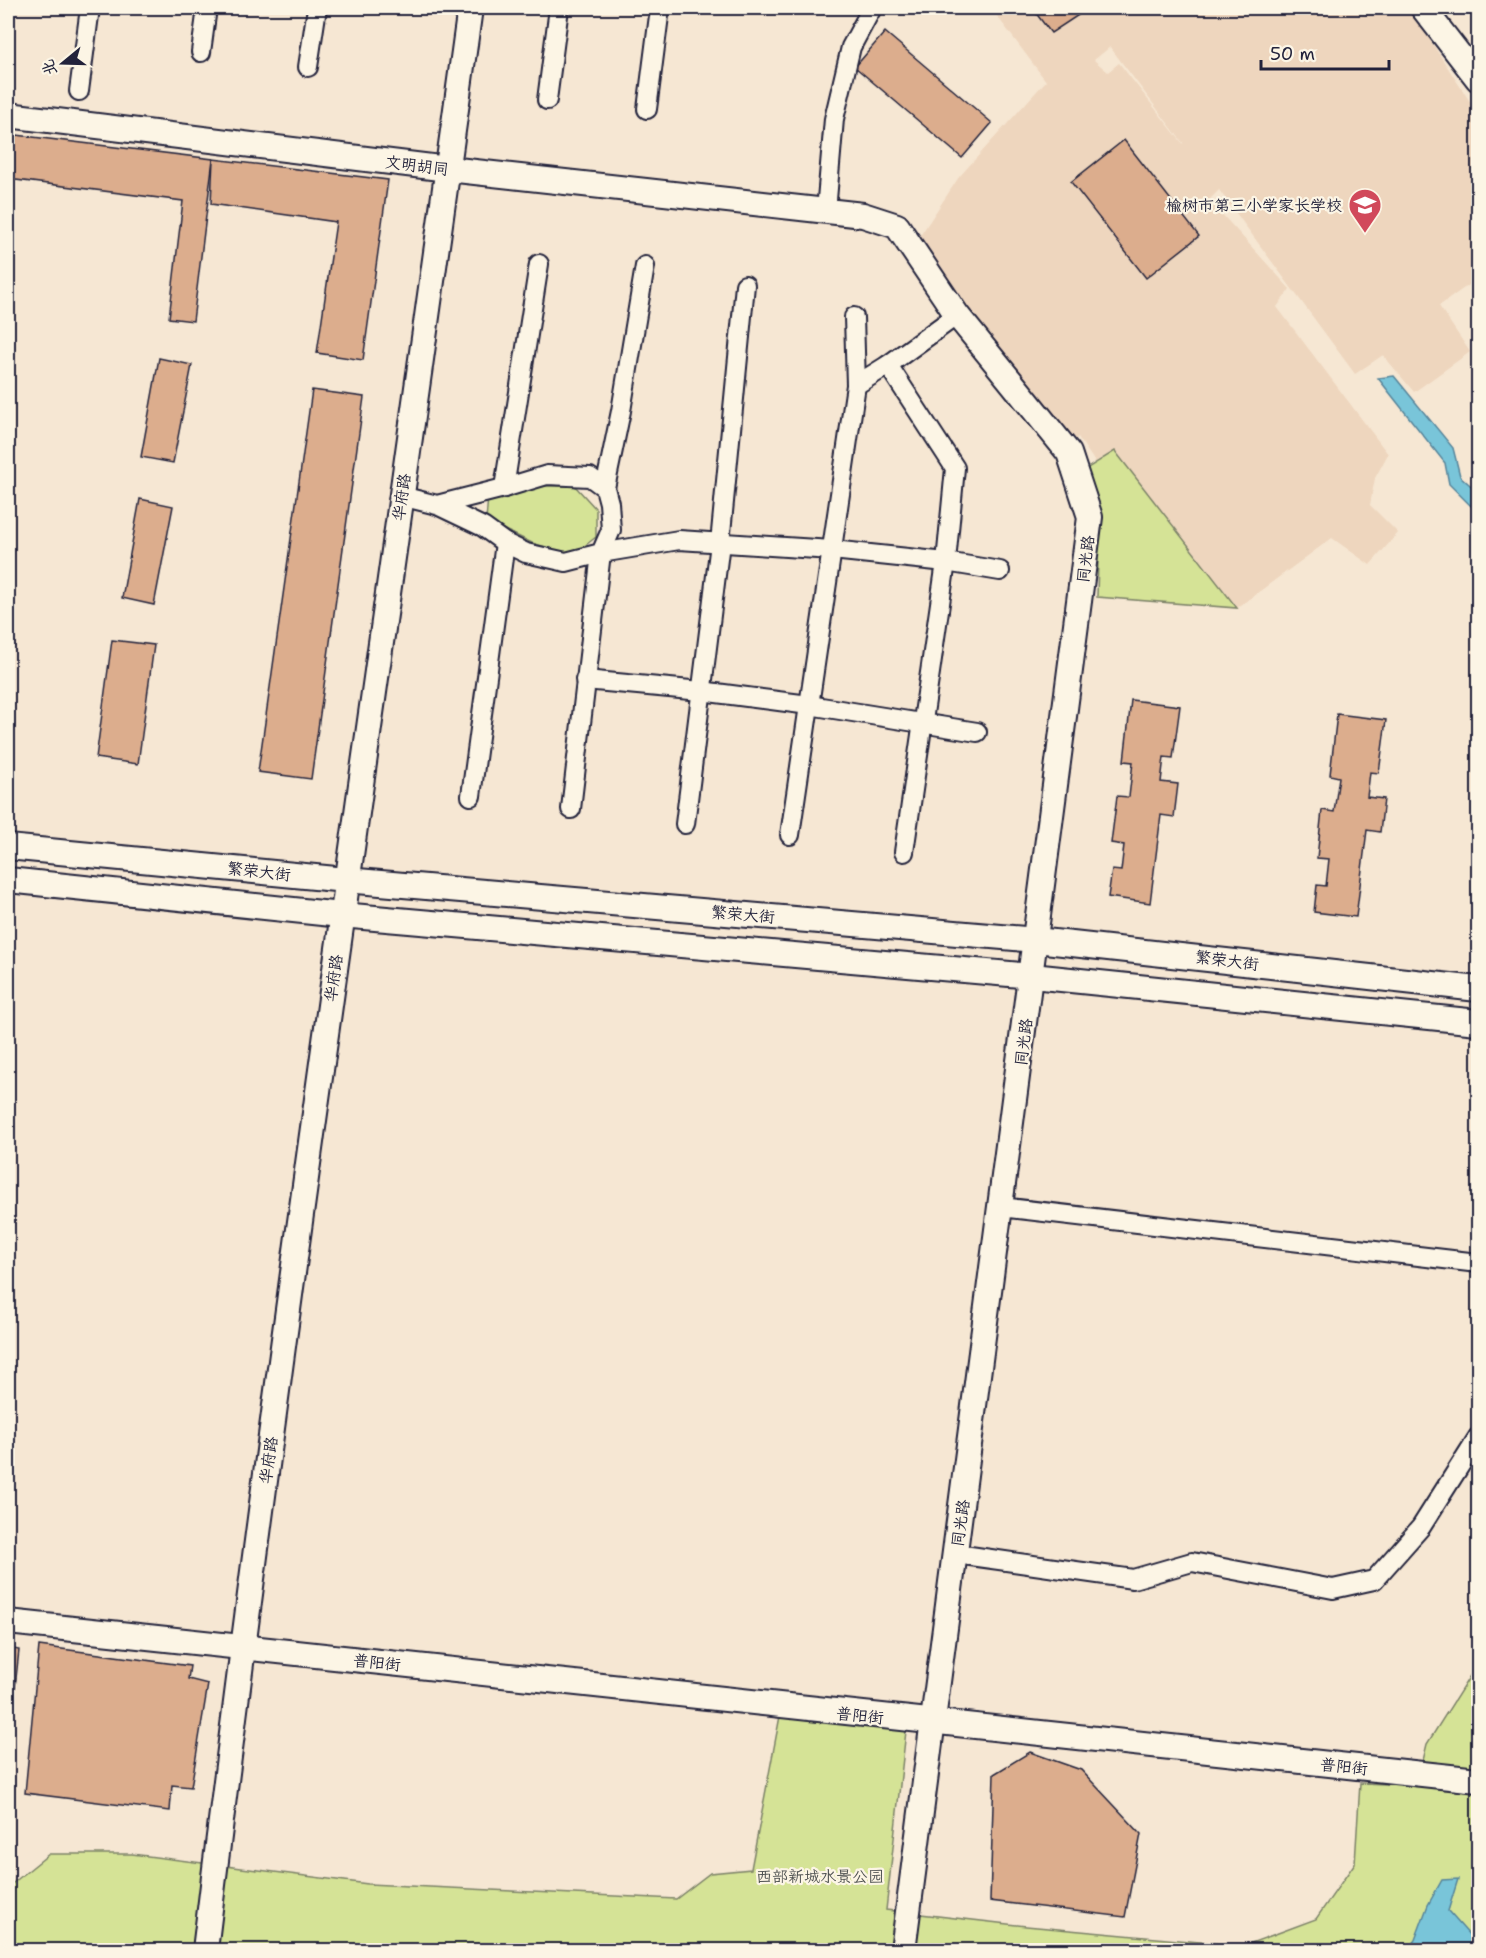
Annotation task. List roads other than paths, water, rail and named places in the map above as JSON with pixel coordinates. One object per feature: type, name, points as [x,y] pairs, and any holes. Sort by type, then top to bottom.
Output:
[{"type":"street","points":[[79,91],[90,8]]},
{"type":"street","points":[[201,52],[207,8]]},
{"type":"street","points":[[308,67],[317,8]]},
{"type":"street","name":"华府路","points":[[205,1950],[242,1647],[341,915],[470,8]]},
{"type":"street","points":[[547,100],[559,8]]},
{"type":"street","points":[[647,108],[660,8]]},
{"type":"street","points":[[826,211],[834,119],[851,47],[872,8]]},
{"type":"street","points":[[1423,8],[1479,79]]},
{"type":"street","name":"文明胡同","points":[[8,115],[448,169],[863,215]]},
{"type":"street","name":"同光路","points":[[863,215],[897,226],[957,315],[1069,453],[1090,517],[1032,976],[903,1950]]},
{"type":"street","points":[[504,488],[540,264]]},
{"type":"street","points":[[571,809],[601,553],[611,530],[609,503],[605,488],[621,411],[645,266]]},
{"type":"street","points":[[685,824],[720,543],[745,285]]},
{"type":"street","points":[[856,385],[957,315]]},
{"type":"street","points":[[790,835],[856,385],[855,317]]},
{"type":"street","points":[[888,365],[955,468],[946,562],[904,852]]},
{"type":"street","points":[[437,505],[547,475],[590,477],[605,488]]},
{"type":"street","points":[[401,496],[437,505],[483,527],[505,543],[526,553],[566,562],[601,553],[680,540],[832,550],[946,562],[1000,571]]},
{"type":"street","points":[[471,796],[505,543]]},
{"type":"street","points":[[585,680],[701,691],[809,705],[977,732]]},
{"type":"street","name":"繁荣大街","points":[[8,847],[346,880],[1036,940],[1479,989]]},
{"type":"street","points":[[8,880],[341,915],[1032,976],[1479,1022]]},
{"type":"street","points":[[1001,1207],[1479,1263]]},
{"type":"street","points":[[956,1554],[1133,1579],[1192,1562],[1332,1589],[1374,1580],[1421,1527],[1479,1437]]},
{"type":"street","name":"普阳街","points":[[8,1622],[1473,1780]]},
{"type":"water","points":[[1394,376],[1453,448],[1460,476],[1478,492],[1478,513],[1449,484],[1445,463],[1378,378]]},
{"type":"water","points":[[1458,1879],[1448,1911],[1471,1937],[1478,1935],[1478,1950],[1407,1950],[1415,1940],[1428,1905],[1442,1880]]},
{"type":"place","name":"榆树市第三小学家长学校","points":[[1365,234]]},
{"type":"park label","name":"西部新城水景公园","points":[[820,1876]]}]
